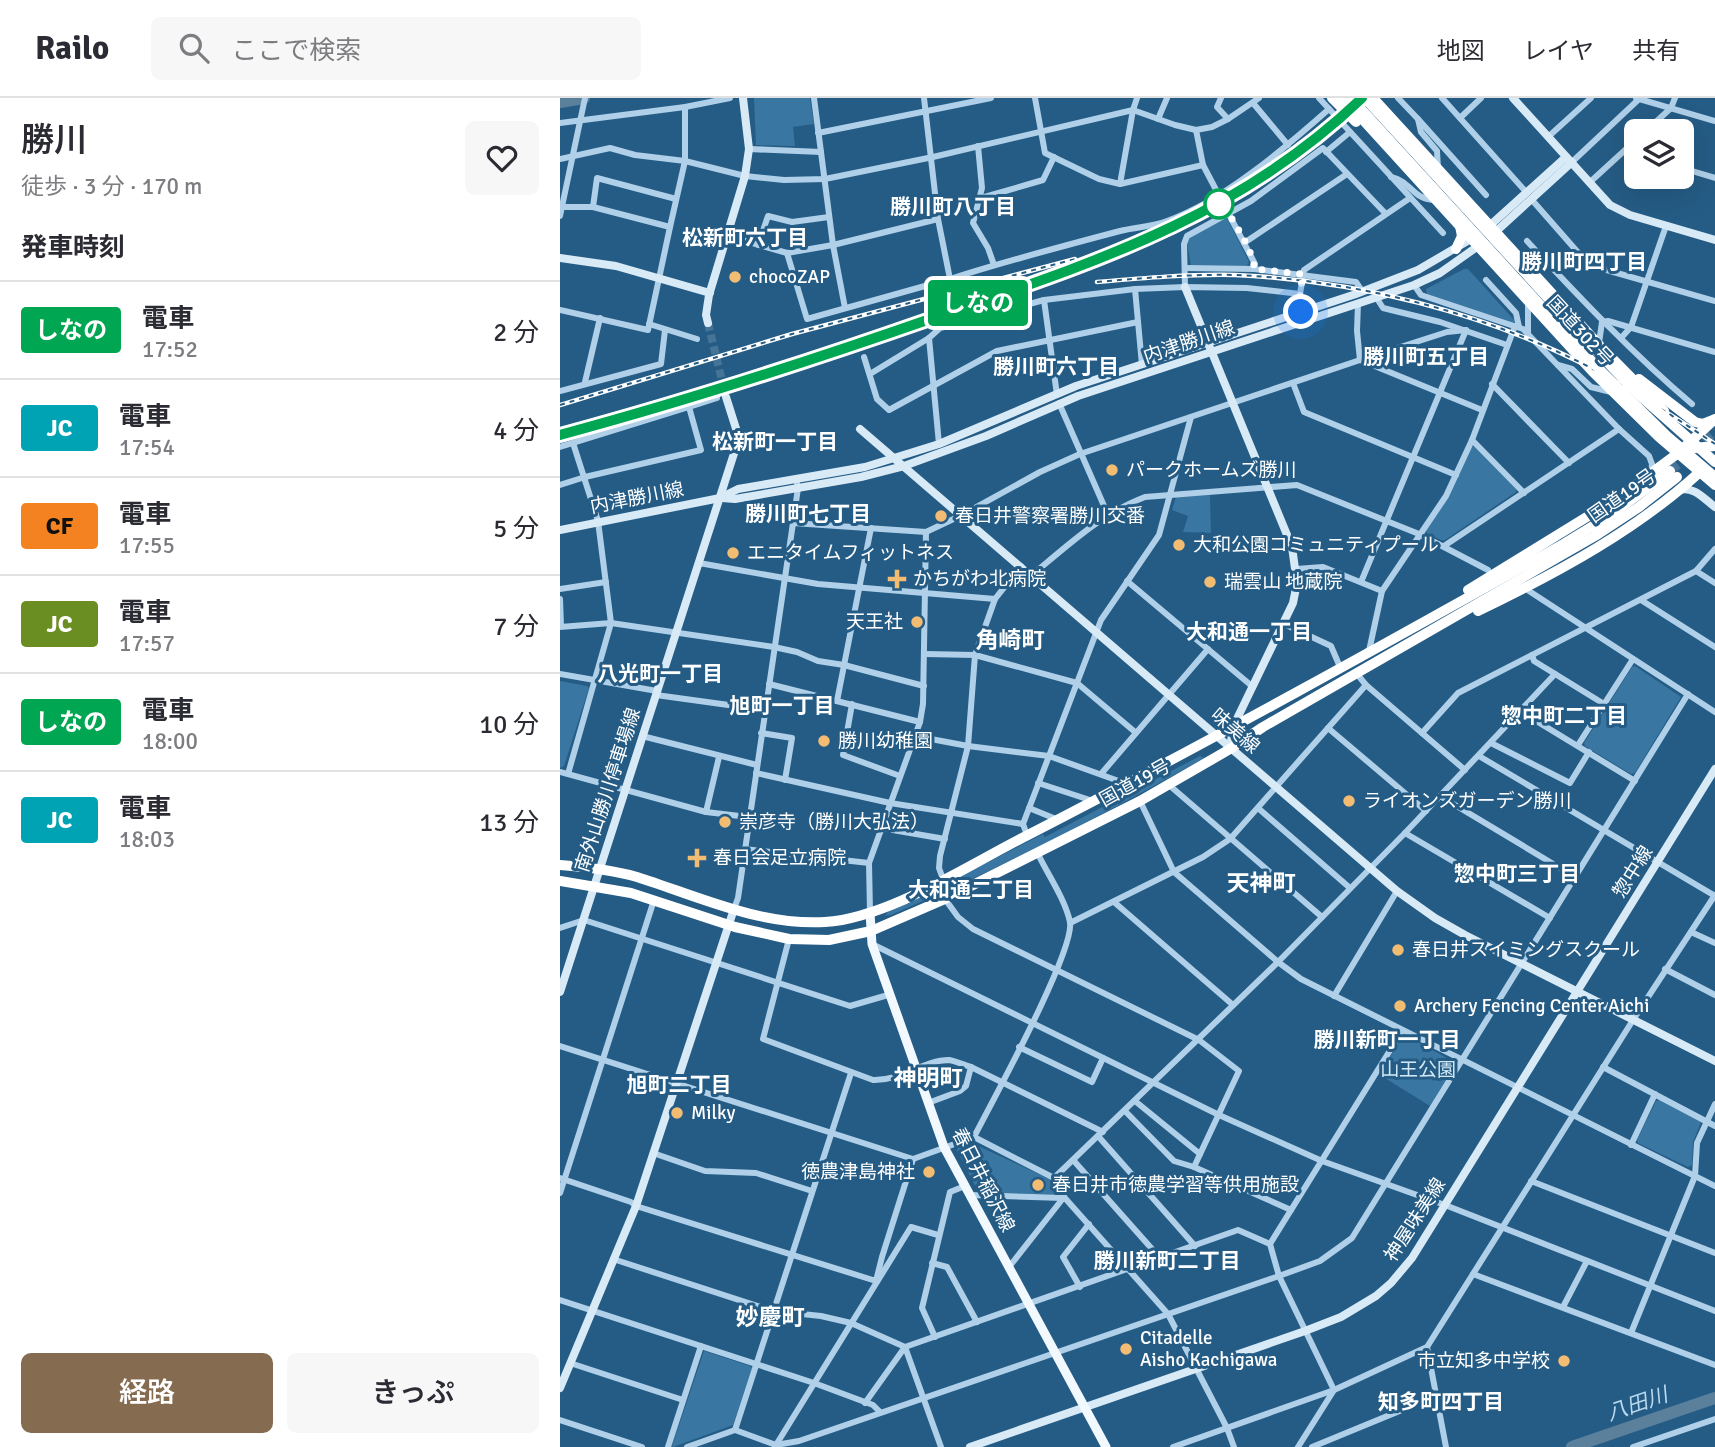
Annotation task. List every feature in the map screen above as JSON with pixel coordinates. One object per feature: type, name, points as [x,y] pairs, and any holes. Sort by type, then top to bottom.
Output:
[{"type":"highway","name":"国道302号","points":[[1343,98],[1613,393],[1658,437],[1688,449],[1714,454]]},
{"type":"highway","points":[[1351,98],[1598,368],[1667,436],[1715,477]]},
{"type":"highway","points":[[1365,98],[1591,345],[1645,400],[1714,454],[1695,469],[1679,477]]},
{"type":"highway","name":"国道302号","points":[[1375,98],[1644,392],[1688,449]]},
{"type":"highway","points":[[1331,104],[1383,143]]},
{"type":"highway","points":[[1456,249],[1462,236],[1460,226]]},
{"type":"highway","points":[[1614,361],[1695,422],[1703,424],[1715,419]]},
{"type":"highway","points":[[1405,632],[1490,572],[1595,513],[1688,449],[1715,419]]},
{"type":"highway","points":[[1653,472],[1664,453],[1658,437]]},
{"type":"highway","points":[[1688,449],[1695,469],[1715,485]]},
{"type":"highway","points":[[1679,477],[1715,485]]},
{"type":"highway","points":[[1412,643],[1526,590],[1621,531],[1678,491],[1679,477]]},
{"type":"highway","name":"国道19号","points":[[560,865],[599,869],[636,877],[761,916],[804,922],[837,921],[870,913],[943,879],[1025,829],[1058,820],[1217,736],[1587,530],[1633,500],[1679,477]]},
{"type":"highway","name":"国道19号","points":[[560,881],[595,885],[728,925],[789,939],[829,940],[871,931],[1038,854],[1169,785],[1263,727],[1595,536],[1679,477]]},
{"type":"main road","points":[[708,323],[707,304],[745,176],[749,149],[743,98]]},
{"type":"main road","points":[[1513,98],[1610,205],[1619,211],[1715,240]]},
{"type":"main road","name":"内津勝川線","points":[[720,498],[738,489],[865,467],[895,459],[1142,365],[1414,285],[1440,272],[1493,229],[1569,159]]},
{"type":"main road","name":"内津勝川線","points":[[560,530],[720,498],[734,499],[861,477],[904,466],[986,436],[1058,399],[1362,291],[1418,270],[1456,249],[1475,243]]},
{"type":"main road","points":[[560,258],[591,261],[710,293]]},
{"type":"main road","points":[[1185,287],[1292,547],[1297,569],[1296,595],[1233,727],[1230,748]]},
{"type":"main road","name":"南外山勝川停車場線","points":[[560,992],[739,439],[722,397]]},
{"type":"main road","name":"味美線","points":[[860,429],[1397,891],[1435,918],[1577,991]]},
{"type":"main road","points":[[1678,491],[1691,489],[1715,507]]},
{"type":"main road","name":"惣中線","points":[[1577,991],[1715,769]]},
{"type":"main road","points":[[560,1388],[636,1206],[734,909]]},
{"type":"main road","name":"春日井稲沢線","points":[[870,913],[872,944],[888,995],[944,1147],[1106,1447]]},
{"type":"main road","points":[[1577,991],[1715,1060]]},
{"type":"main road","name":"神屋味美線","points":[[970,1447],[1305,1331],[1359,1307],[1391,1283],[1412,1258],[1577,991]]},
{"type":"street","points":[[560,216],[585,98]]},
{"type":"street","points":[[560,123],[685,107],[730,98]]},
{"type":"street","points":[[814,98],[833,245],[845,309]]},
{"type":"street","points":[[924,98],[939,219],[950,279]]},
{"type":"street","points":[[818,133],[991,98]]},
{"type":"street","points":[[1035,98],[1045,153],[1099,179],[1120,184],[1203,165]]},
{"type":"street","points":[[1120,184],[1137,98]]},
{"type":"street","points":[[1158,119],[1167,98]]},
{"type":"street","points":[[1221,98],[1217,107],[1227,120]]},
{"type":"street","points":[[1319,98],[1331,104],[1350,132],[1443,233]]},
{"type":"street","points":[[1398,98],[1486,195]]},
{"type":"street","points":[[1442,98],[1589,265],[1715,301]]},
{"type":"street","points":[[1460,118],[1481,98]]},
{"type":"street","points":[[1548,137],[1591,98]]},
{"type":"street","points":[[1569,159],[1638,98],[1715,121]]},
{"type":"street","points":[[1659,119],[1671,108],[1675,98]]},
{"type":"street","points":[[560,159],[610,148],[635,155],[685,161],[745,176],[825,180],[933,158],[1133,110],[1196,130],[1227,120],[1256,101],[1288,145]]},
{"type":"street","points":[[787,253],[807,319],[1134,227],[1166,222],[1217,195],[1288,145],[1331,104]]},
{"type":"street","points":[[560,310],[648,330],[685,161],[685,107]]},
{"type":"street","points":[[1418,120],[1422,134],[1437,151],[1438,169]]},
{"type":"street","points":[[1196,130],[1203,165],[1255,264],[1254,269]]},
{"type":"street","points":[[1326,152],[1350,132]]},
{"type":"street","points":[[978,146],[981,198],[973,223],[988,248],[994,265]]},
{"type":"street","points":[[1185,287],[1184,244],[1187,236],[1228,214],[1285,177],[1323,148],[1385,214]]},
{"type":"street","points":[[749,149],[821,152]]},
{"type":"street","points":[[1589,183],[1624,153]]},
{"type":"street","points":[[981,198],[1043,180],[1054,157]]},
{"type":"street","points":[[1694,172],[1715,178]]},
{"type":"street","points":[[1244,243],[1347,174]]},
{"type":"street","points":[[1391,177],[1404,182],[1421,199],[1436,200]]},
{"type":"street","points":[[593,207],[597,178],[676,199]]},
{"type":"street","points":[[1301,312],[1300,293],[1304,270],[1410,198]]},
{"type":"street","points":[[561,207],[593,207],[670,228]]},
{"type":"street","points":[[758,245],[768,216],[792,222],[829,217]]},
{"type":"street","points":[[727,236],[787,253],[833,245],[939,219]]},
{"type":"street","points":[[1621,338],[1631,327],[1666,226]]},
{"type":"street","points":[[1527,241],[1602,322],[1692,404]]},
{"type":"street","points":[[1185,268],[1254,269],[1303,274],[1356,282],[1362,291]]},
{"type":"street","points":[[1369,651],[1382,591],[1446,496],[1472,440],[1507,345],[1517,326],[1516,313],[1486,280]]},
{"type":"street","points":[[1414,285],[1421,295],[1517,326],[1528,333],[1619,429],[1649,456],[1653,472]]},
{"type":"street","points":[[870,374],[929,338],[940,328],[1044,300],[1135,289],[1185,287],[1247,288],[1300,293]]},
{"type":"street","points":[[1135,289],[1142,365]]},
{"type":"street","points":[[1376,297],[1383,308],[1466,330],[1507,345]]},
{"type":"street","points":[[1044,300],[1058,399],[1108,515]]},
{"type":"street","points":[[1528,301],[1528,333]]},
{"type":"street","points":[[1358,303],[1360,360]]},
{"type":"street","points":[[585,382],[600,317]]},
{"type":"street","points":[[864,356],[877,399],[889,410],[997,351],[1138,322]]},
{"type":"street","points":[[1599,345],[1602,322]]},
{"type":"street","points":[[1602,322],[1631,327],[1715,352]]},
{"type":"street","points":[[649,324],[697,339]]},
{"type":"street","points":[[560,391],[585,382],[661,364],[665,330]]},
{"type":"street","points":[[793,523],[926,531],[1080,454],[1447,332],[1466,330]]},
{"type":"street","points":[[1361,582],[1466,330]]},
{"type":"street","points":[[929,338],[939,444]]},
{"type":"street","points":[[1360,360],[1482,410]]},
{"type":"street","points":[[1558,365],[1572,369],[1591,387],[1613,393]]},
{"type":"street","points":[[1293,383],[1304,412],[1455,475]]},
{"type":"street","points":[[1492,384],[1569,463]]},
{"type":"street","points":[[560,447],[722,397]]},
{"type":"street","points":[[560,485],[701,450],[689,407]]},
{"type":"street","points":[[642,736],[704,750],[785,780],[1025,829],[1038,783],[1101,620],[1160,535],[1191,417]]},
{"type":"street","points":[[1444,546],[1619,429]]},
{"type":"street","points":[[1472,440],[1524,493]]},
{"type":"street","points":[[573,443],[598,521],[611,623],[596,682],[564,773],[706,812],[748,817]]},
{"type":"street","points":[[734,909],[738,898],[793,523],[798,488],[796,478]]},
{"type":"street","points":[[1031,575],[1108,515],[1145,497],[1297,485],[1419,534],[1490,572]]},
{"type":"street","points":[[837,701],[871,528]]},
{"type":"street","points":[[870,913],[869,863],[920,722],[925,654],[926,531]]},
{"type":"street","points":[[1422,733],[1458,694],[1583,627],[1696,571],[1715,549]]},
{"type":"street","points":[[699,563],[784,579],[995,599]]},
{"type":"street","points":[[943,879],[939,868],[968,746],[975,655],[995,599],[1021,566]]},
{"type":"street","points":[[1297,569],[1323,567],[1382,591]]},
{"type":"street","points":[[1696,571],[1715,583]]},
{"type":"street","points":[[1127,581],[1253,687]]},
{"type":"street","points":[[560,589],[606,582]]},
{"type":"street","points":[[1526,590],[1715,712]]},
{"type":"street","points":[[560,600],[561,626],[611,623],[774,647],[797,652],[818,661],[924,685]]},
{"type":"street","points":[[1640,600],[1715,647]]},
{"type":"street","points":[[1284,624],[1331,646],[1340,667]]},
{"type":"street","points":[[1101,774],[1208,649]]},
{"type":"street","points":[[925,654],[975,655],[1077,683],[1135,732]]},
{"type":"street","points":[[1532,655],[1534,660],[1604,704]]},
{"type":"street","points":[[1578,745],[1633,659]]},
{"type":"street","points":[[560,674],[656,693],[765,710]]},
{"type":"street","points":[[1357,674],[1366,685],[1465,770]]},
{"type":"street","points":[[1054,1178],[1278,962],[1405,833],[1555,674]]},
{"type":"street","points":[[769,684],[920,722]]},
{"type":"street","points":[[1070,923],[1203,857],[1230,839],[1366,685]]},
{"type":"street","points":[[687,1447],[735,1430],[776,1446],[800,1444],[924,1396],[1320,1261],[1352,1238],[1688,694]]},
{"type":"street","points":[[852,704],[843,755],[900,776]]},
{"type":"street","points":[[1520,711],[1635,781]]},
{"type":"street","points":[[1328,728],[1426,811]]},
{"type":"street","points":[[761,733],[792,738],[785,780]]},
{"type":"street","points":[[915,736],[1049,756],[1127,784]]},
{"type":"street","points":[[1491,743],[1570,783],[1589,752]]},
{"type":"street","points":[[1173,1447],[1334,1390],[1427,1347],[1571,1116],[1715,896],[1479,756]]},
{"type":"street","points":[[706,812],[719,757]]},
{"type":"street","points":[[1038,783],[1094,802]]},
{"type":"street","points":[[1169,785],[1322,917]]},
{"type":"street","points":[[1440,796],[1575,877]]},
{"type":"street","points":[[1140,801],[1174,872],[1301,979],[1715,1186]]},
{"type":"street","points":[[1029,808],[1058,820]]},
{"type":"street","points":[[1258,808],[1350,888]]},
{"type":"street","points":[[881,828],[945,839]]},
{"type":"street","points":[[1405,833],[1550,918]]},
{"type":"street","points":[[744,849],[869,863]]},
{"type":"street","points":[[975,1138],[1065,951],[1070,923],[1038,854]]},
{"type":"street","points":[[1334,996],[1397,891]]},
{"type":"street","points":[[945,899],[958,917],[973,929],[1199,1040],[1239,1071],[1194,1167]]},
{"type":"street","points":[[560,1193],[562,1179],[654,901]]},
{"type":"street","points":[[1114,902],[1233,1005]]},
{"type":"street","points":[[560,928],[584,919],[850,1006],[888,995]]},
{"type":"street","points":[[1691,932],[1715,943]]},
{"type":"street","points":[[789,939],[763,1039],[873,1080],[888,1080],[950,1060],[971,1067],[1101,1134],[1195,1246]]},
{"type":"street","points":[[872,944],[1219,1115],[1322,1161],[1715,1311]]},
{"type":"street","points":[[1665,969],[1715,995]]},
{"type":"street","points":[[1334,1390],[1279,1276],[1270,1244],[1402,1031]]},
{"type":"street","points":[[560,1046],[913,1160],[975,1138],[1054,1178],[1064,1197],[1168,1314],[1227,1428],[1234,1447]]},
{"type":"street","points":[[1019,1047],[1092,1082],[1103,1058]]},
{"type":"street","points":[[928,1103],[960,1091],[966,1086],[971,1067]]},
{"type":"street","points":[[1603,1067],[1715,1126]]},
{"type":"street","points":[[735,1430],[851,1073]]},
{"type":"street","points":[[1631,1144],[1655,1094]]},
{"type":"street","points":[[1135,1101],[1200,1154]]},
{"type":"street","points":[[1631,1333],[1695,1176],[1697,1143],[1715,1104]]},
{"type":"street","points":[[1125,1111],[1174,1161],[1194,1167],[1291,1210]]},
{"type":"street","points":[[653,1153],[705,1171],[756,1173],[812,1191]]},
{"type":"street","points":[[876,1281],[913,1160]]},
{"type":"street","points":[[1074,1161],[1160,1258]]},
{"type":"street","points":[[562,1179],[636,1206],[876,1281]]},
{"type":"street","points":[[1531,1181],[1715,1252]]},
{"type":"street","points":[[935,1337],[922,1308],[950,1192],[1064,1197]]},
{"type":"street","points":[[1009,1267],[1064,1197]]},
{"type":"street","points":[[1080,1287],[1063,1257],[1088,1224]]},
{"type":"street","points":[[776,1446],[911,1227],[938,1235]]},
{"type":"street","points":[[865,1403],[905,1347],[1238,1230],[1270,1244]]},
{"type":"street","points":[[613,1259],[773,1311],[821,1316],[851,1324],[905,1347],[941,1447]]},
{"type":"street","points":[[1563,1307],[1587,1261]]},
{"type":"street","points":[[932,1263],[947,1267],[977,1322]]},
{"type":"street","points":[[1473,1274],[1715,1365]]},
{"type":"street","points":[[560,1300],[814,1383],[873,1405],[880,1412]]},
{"type":"street","points":[[668,1447],[701,1346]]},
{"type":"street","points":[[1427,1347],[1444,1446]]},
{"type":"street","points":[[570,1363],[683,1400]]},
{"type":"street","points":[[1298,1447],[1334,1390]]},
{"type":"street","points":[[1312,1447],[1436,1396]]},
{"type":"street","points":[[1633,1447],[1715,1419]]},
{"type":"street","points":[[560,1420],[642,1447]]},
{"type":"green space","points":[[754,98],[810,98],[814,124],[793,127],[795,146],[756,145]]},
{"type":"green space","points":[[1227,218],[1249,262],[1247,266],[1191,266],[1187,243],[1189,237]]},
{"type":"green space","points":[[1468,269],[1514,323],[1427,294],[1426,289]]},
{"type":"green space","points":[[1474,446],[1516,492],[1445,540],[1441,540],[1427,533],[1425,529]]},
{"type":"green space","points":[[1210,495],[1211,533],[1183,532],[1188,516],[1172,510],[1176,497]]},
{"type":"green space","points":[[1635,666],[1681,697],[1635,773],[1631,774],[1584,743]]},
{"type":"green space","points":[[560,681],[589,688],[564,766],[560,768]]},
{"type":"green space","points":[[1200,756],[1204,758],[1050,841],[885,916],[889,910],[1043,834],[1045,837]]},
{"type":"green space","name":"山王公園","points":[[1403,1034],[1456,1063],[1430,1106],[1380,1075]]},
{"type":"green space","points":[[1659,1100],[1701,1122],[1693,1142],[1692,1165],[1688,1167],[1638,1143],[1637,1140],[1656,1101]]},
{"type":"green space","points":[[972,1143],[1051,1180],[1058,1191],[1055,1195],[978,1192],[957,1150]]},
{"type":"green space","points":[[704,1351],[752,1368],[733,1425],[673,1447],[672,1446]]},
{"type":"waterway","points":[[560,102],[584,98]]},
{"type":"waterway","name":"八田川","points":[[1572,1447],[1715,1398]]},
{"type":"tunnel","points":[[708,323],[726,397]]},
{"type":"tunnel","points":[[1670,471],[1715,431]]},
{"type":"railway","points":[[560,435],[794,365],[1051,278],[1138,244],[1193,219],[1270,173],[1318,137],[1362,98]]},
{"type":"railway","points":[[560,405],[792,334],[1075,259]]},
{"type":"railway","points":[[1097,282],[1235,275],[1327,284],[1419,303],[1509,331],[1552,349],[1624,387],[1715,444]]},
{"type":"train","name":"しなの","points":[[560,435],[795,365],[1016,290],[1132,247],[1195,217],[1246,187],[1303,147],[1362,98]]},
{"type":"place","name":"chocoZAP","points":[[735,277]]},
{"type":"place","name":"パークホームズ勝川","points":[[1112,470]]},
{"type":"place","name":"春日井警察署勝川交番","points":[[941,516]]},
{"type":"place","name":"大和公園コミュニティプール","points":[[1179,545]]},
{"type":"place","name":"エニタイムフィットネス","points":[[733,553]]},
{"type":"place","name":"かちがわ北病院","points":[[897,579]]},
{"type":"place","name":"瑞雲山 地蔵院","points":[[1210,582]]},
{"type":"place","name":"天王社","points":[[917,622]]},
{"type":"place","name":"勝川幼稚園","points":[[824,741]]},
{"type":"place","name":"ライオンズガーデン勝川","points":[[1349,801]]},
{"type":"place","name":"崇彦寺（勝川大弘法）","points":[[725,822]]},
{"type":"place","name":"春日会足立病院","points":[[697,858]]},
{"type":"place","name":"春日井スイミングスクール","points":[[1398,950]]},
{"type":"place","name":"Archery Fencing Center Aichi","points":[[1400,1006]]},
{"type":"place","name":"Milky","points":[[677,1113]]},
{"type":"place","name":"徳農津島神社","points":[[929,1172]]},
{"type":"place","name":"春日井市徳農学習等供用施設","points":[[1038,1185]]},
{"type":"place","name":"Citadelle Aisho Kachigawa","points":[[1126,1349]]},
{"type":"place","name":"市立知多中学校","points":[[1564,1361]]},
{"type":"district","name":"勝川町八丁目","points":[[953,207]]},
{"type":"district","name":"松新町六丁目","points":[[745,238]]},
{"type":"district","name":"勝川町四丁目","points":[[1584,262]]},
{"type":"district","name":"勝川町五丁目","points":[[1426,357]]},
{"type":"district","name":"勝川町六丁目","points":[[1056,367]]},
{"type":"district","name":"松新町一丁目","points":[[775,442]]},
{"type":"district","name":"勝川町七丁目","points":[[808,514]]},
{"type":"district","name":"大和通一丁目","points":[[1249,632]]},
{"type":"district","name":"角崎町","points":[[1010,640]]},
{"type":"district","name":"八光町一丁目","points":[[660,674]]},
{"type":"district","name":"旭町一丁目","points":[[782,706]]},
{"type":"district","name":"惣中町二丁目","points":[[1564,716]]},
{"type":"district","name":"惣中町三丁目","points":[[1517,874]]},
{"type":"district","name":"天神町","points":[[1261,883]]},
{"type":"district","name":"大和通二丁目","points":[[971,890]]},
{"type":"district","name":"勝川新町一丁目","points":[[1387,1040]]},
{"type":"district","name":"神明町","points":[[928,1078]]},
{"type":"district","name":"旭町二丁目","points":[[679,1085]]},
{"type":"district","name":"勝川新町二丁目","points":[[1167,1261]]},
{"type":"district","name":"妙慶町","points":[[770,1317]]},
{"type":"district","name":"知多町四丁目","points":[[1441,1402]]},
{"type":"route","points":[[1219,204],[1217,195],[1255,264],[1254,269],[1303,274],[1301,312]]}]
